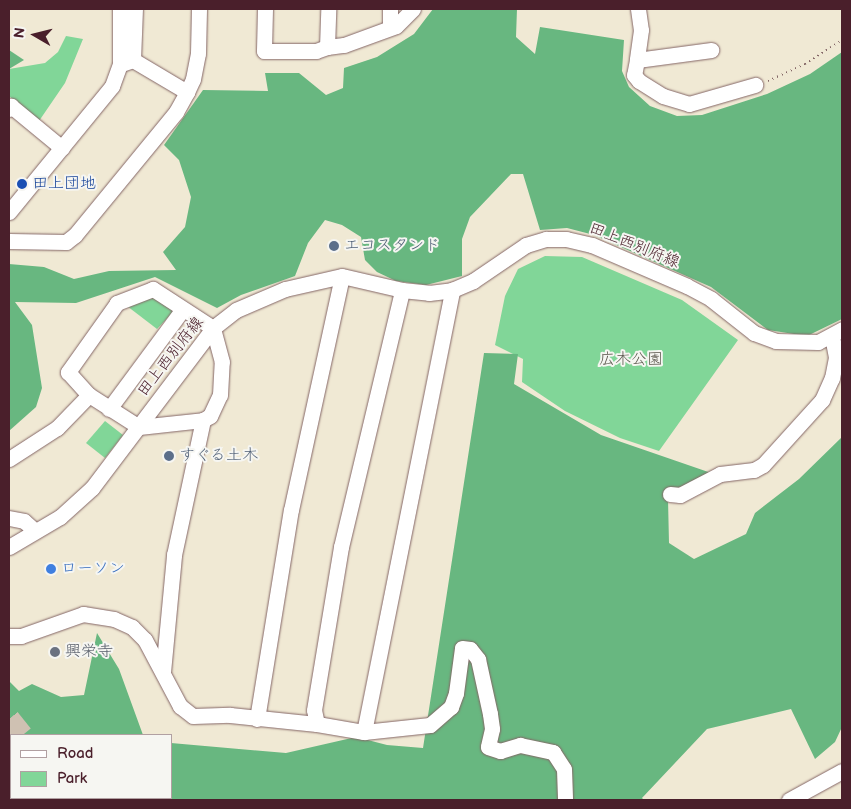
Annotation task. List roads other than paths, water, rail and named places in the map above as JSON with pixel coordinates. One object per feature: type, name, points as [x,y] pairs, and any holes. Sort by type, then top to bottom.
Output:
[{"type":"street","points":[[120,9],[127,62]]},
{"type":"street","points":[[9,212],[107,95],[127,62],[135,9]]},
{"type":"street","points":[[9,241],[66,242],[75,235],[176,112],[193,80],[198,53],[199,9]]},
{"type":"street","points":[[265,9],[264,51],[316,51],[327,47],[344,45],[396,26],[413,9]]},
{"type":"street","points":[[327,47],[328,9]]},
{"type":"street","points":[[390,9],[390,27]]},
{"type":"street","points":[[638,9],[641,30],[634,75],[639,81],[663,96],[689,104],[755,85]]},
{"type":"street","points":[[637,60],[712,50]]},
{"type":"street","points":[[127,62],[187,92]]},
{"type":"street","points":[[10,105],[62,148]]},
{"type":"street","name":"田上西別府線","points":[[9,548],[60,517],[92,488],[213,328],[236,310],[259,299],[342,276],[402,290],[429,293],[452,290],[473,282],[526,245],[546,239],[566,239],[592,245],[687,286],[711,299],[754,333],[776,342],[800,344],[818,342],[837,332]]},
{"type":"street","points":[[257,719],[290,510],[308,442],[342,276]]},
{"type":"street","points":[[163,672],[174,554],[203,420],[216,407],[220,396],[222,362],[213,328],[153,289],[117,303],[68,372],[89,395],[139,427],[203,420]]},
{"type":"street","points":[[317,724],[314,710],[341,547],[402,290]]},
{"type":"street","points":[[364,732],[452,290]]},
{"type":"street","points":[[109,409],[183,309]]},
{"type":"street","points":[[837,332],[842,348]]},
{"type":"street","points":[[670,494],[680,495],[720,474],[754,470],[763,465],[822,400],[832,378],[836,357],[837,332]]},
{"type":"street","points":[[9,458],[57,428],[89,395]]},
{"type":"street","points":[[9,518],[24,520],[35,531]]},
{"type":"street","points":[[9,636],[21,636],[62,619],[94,614],[132,627],[146,640],[180,706],[193,716],[230,715],[317,724],[364,732],[413,729],[441,717],[451,707],[456,693],[462,648],[470,649],[478,659],[490,714],[492,729],[488,747],[500,751],[520,745],[552,752],[564,769],[565,800]]},
{"type":"street","points":[[790,800],[842,771]]},
{"type":"tunnel","points":[[9,719],[21,734]]},
{"type":"place","name":"田上団地","points":[[22,184]]},
{"type":"place","name":"エコスタンド","points":[[334,246]]},
{"type":"place","name":"すぐる土木","points":[[169,456]]},
{"type":"place","name":"ローソン","points":[[51,569]]},
{"type":"place","name":"興栄寺","points":[[55,652]]},
{"type":"park label","name":"広木公園","points":[[631,360]]}]
